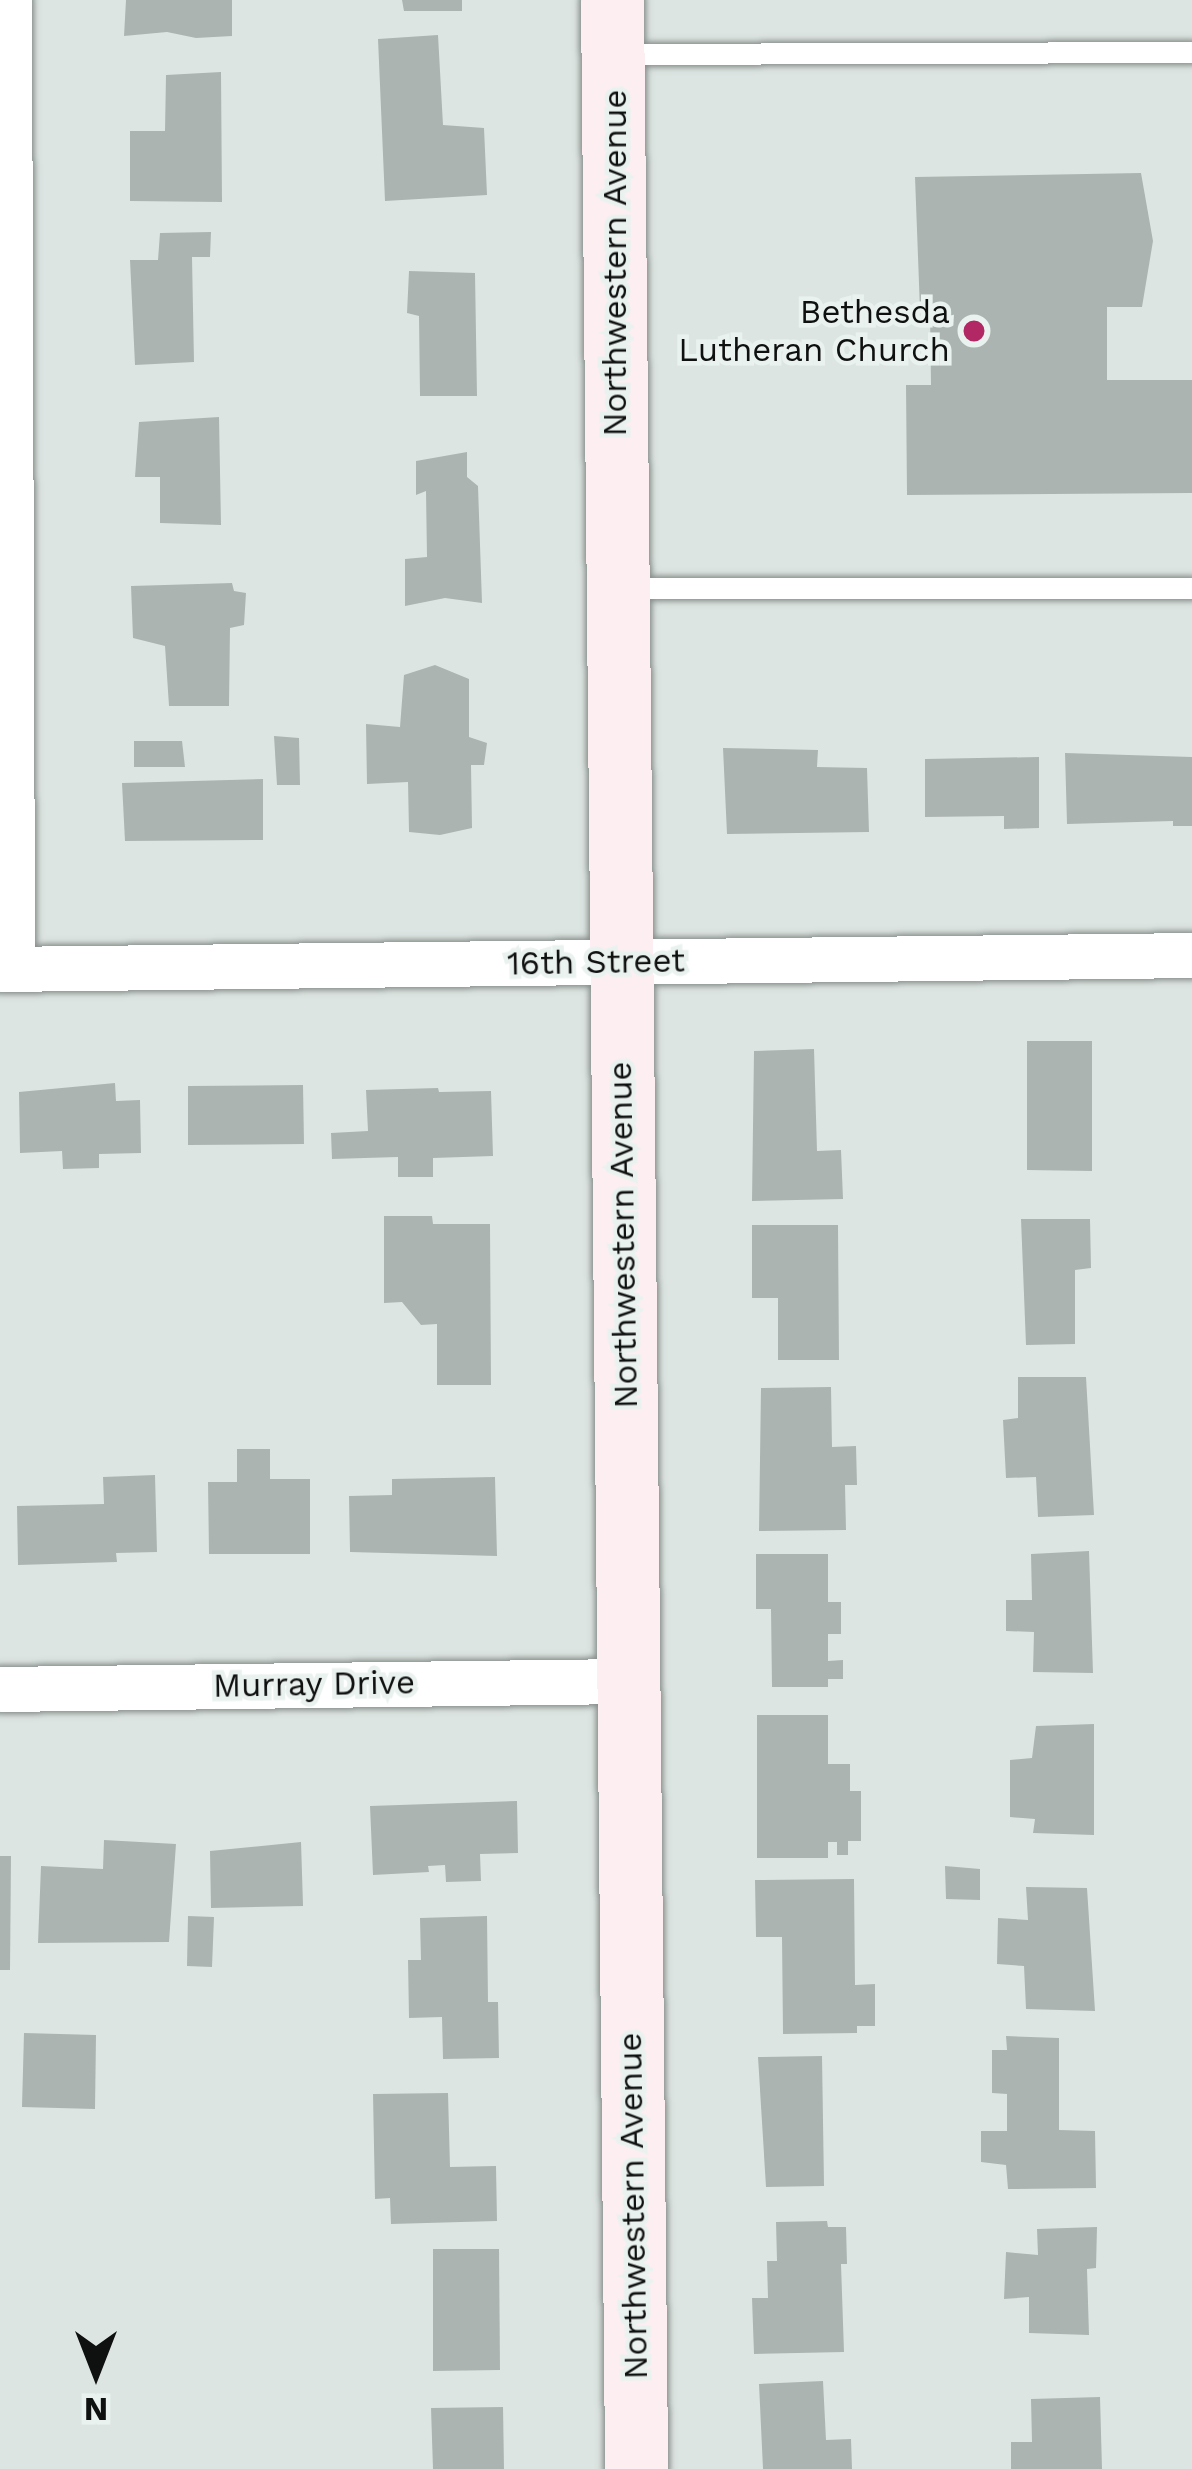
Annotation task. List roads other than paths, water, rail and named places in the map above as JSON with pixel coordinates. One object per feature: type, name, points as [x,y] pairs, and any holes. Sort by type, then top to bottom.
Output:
[{"type":"street","points":[[6,969],[9,0]]},
{"type":"street","name":"Northwestern Avenue","points":[[613,27],[636,2469]]},
{"type":"street","name":"16th Street","points":[[6,969],[1192,955]]},
{"type":"street","name":"Murray Drive","points":[[0,1689],[627,1681]]},
{"type":"lane","points":[[613,27],[1192,52]]},
{"type":"lane","points":[[617,588],[1192,588]]},
{"type":"place","name":"Bethesda Lutheran Church","points":[[974,331]]}]
